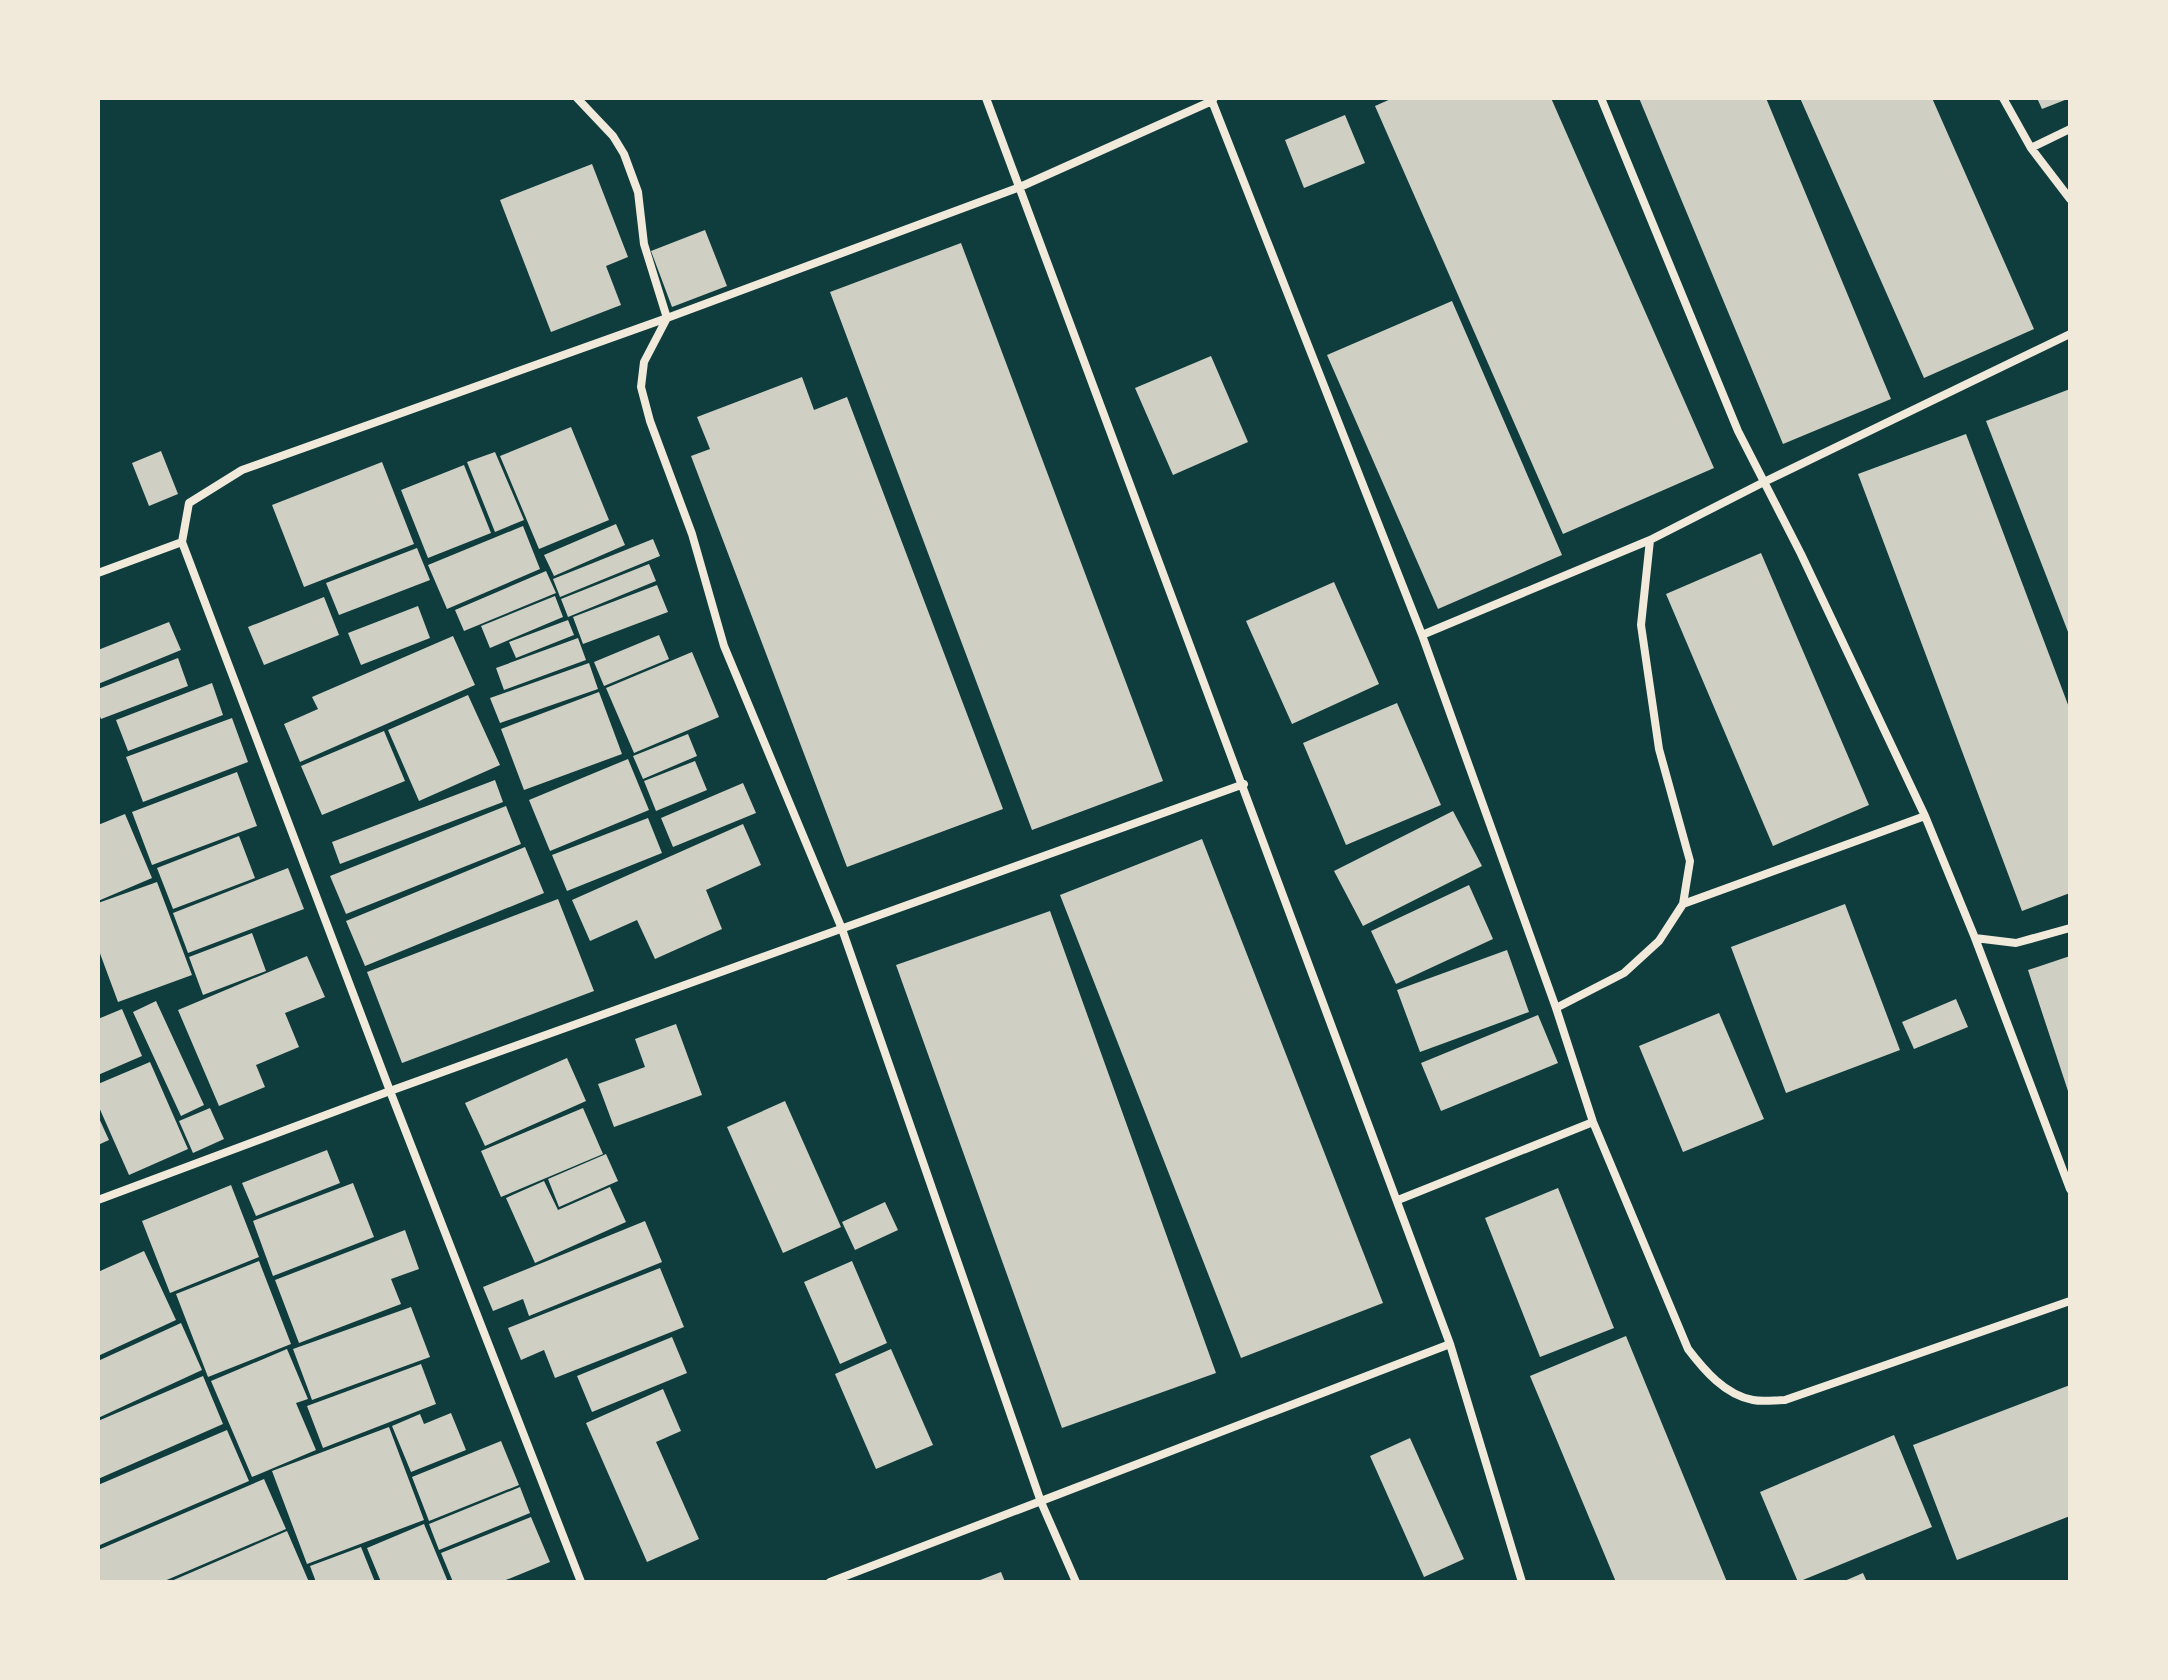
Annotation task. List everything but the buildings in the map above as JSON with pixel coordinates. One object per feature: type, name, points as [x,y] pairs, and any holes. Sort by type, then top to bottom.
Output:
[{"type":"street","points":[[577,98],[613,136],[624,154],[638,192],[644,244],[667,318],[644,362],[641,387],[650,421],[692,534],[724,646],[842,929],[1041,1502],[1076,1582]]},
{"type":"street","points":[[986,98],[1398,1200],[1450,1344],[1522,1582]]},
{"type":"street","points":[[1601,98],[1738,431],[1801,554],[1925,816],[2070,1189]]},
{"type":"street","points":[[2003,98],[2031,148],[2070,199]]},
{"type":"street","points":[[581,1582],[390,1091],[182,542],[189,503],[242,470],[667,318],[1020,187],[1213,100],[1422,635],[1556,1008],[1593,1122],[1688,1349],[1707,1373],[1733,1393],[1752,1400],[1785,1400],[2070,1301]]},
{"type":"street","points":[[2031,148],[2070,129]]},
{"type":"street","points":[[1422,635],[1650,540],[2070,334]]},
{"type":"street","points":[[1556,1008],[1624,973],[1659,941],[1683,904],[1690,861],[1659,749],[1641,625],[1650,540]]},
{"type":"street","points":[[98,573],[182,542]]},
{"type":"street","points":[[98,1200],[390,1091],[1244,784]]},
{"type":"street","points":[[1683,904],[1925,816]]},
{"type":"street","points":[[1975,938],[2016,943],[2070,928]]},
{"type":"street","points":[[1398,1200],[1593,1122]]},
{"type":"street","points":[[830,1582],[1450,1344]]}]
